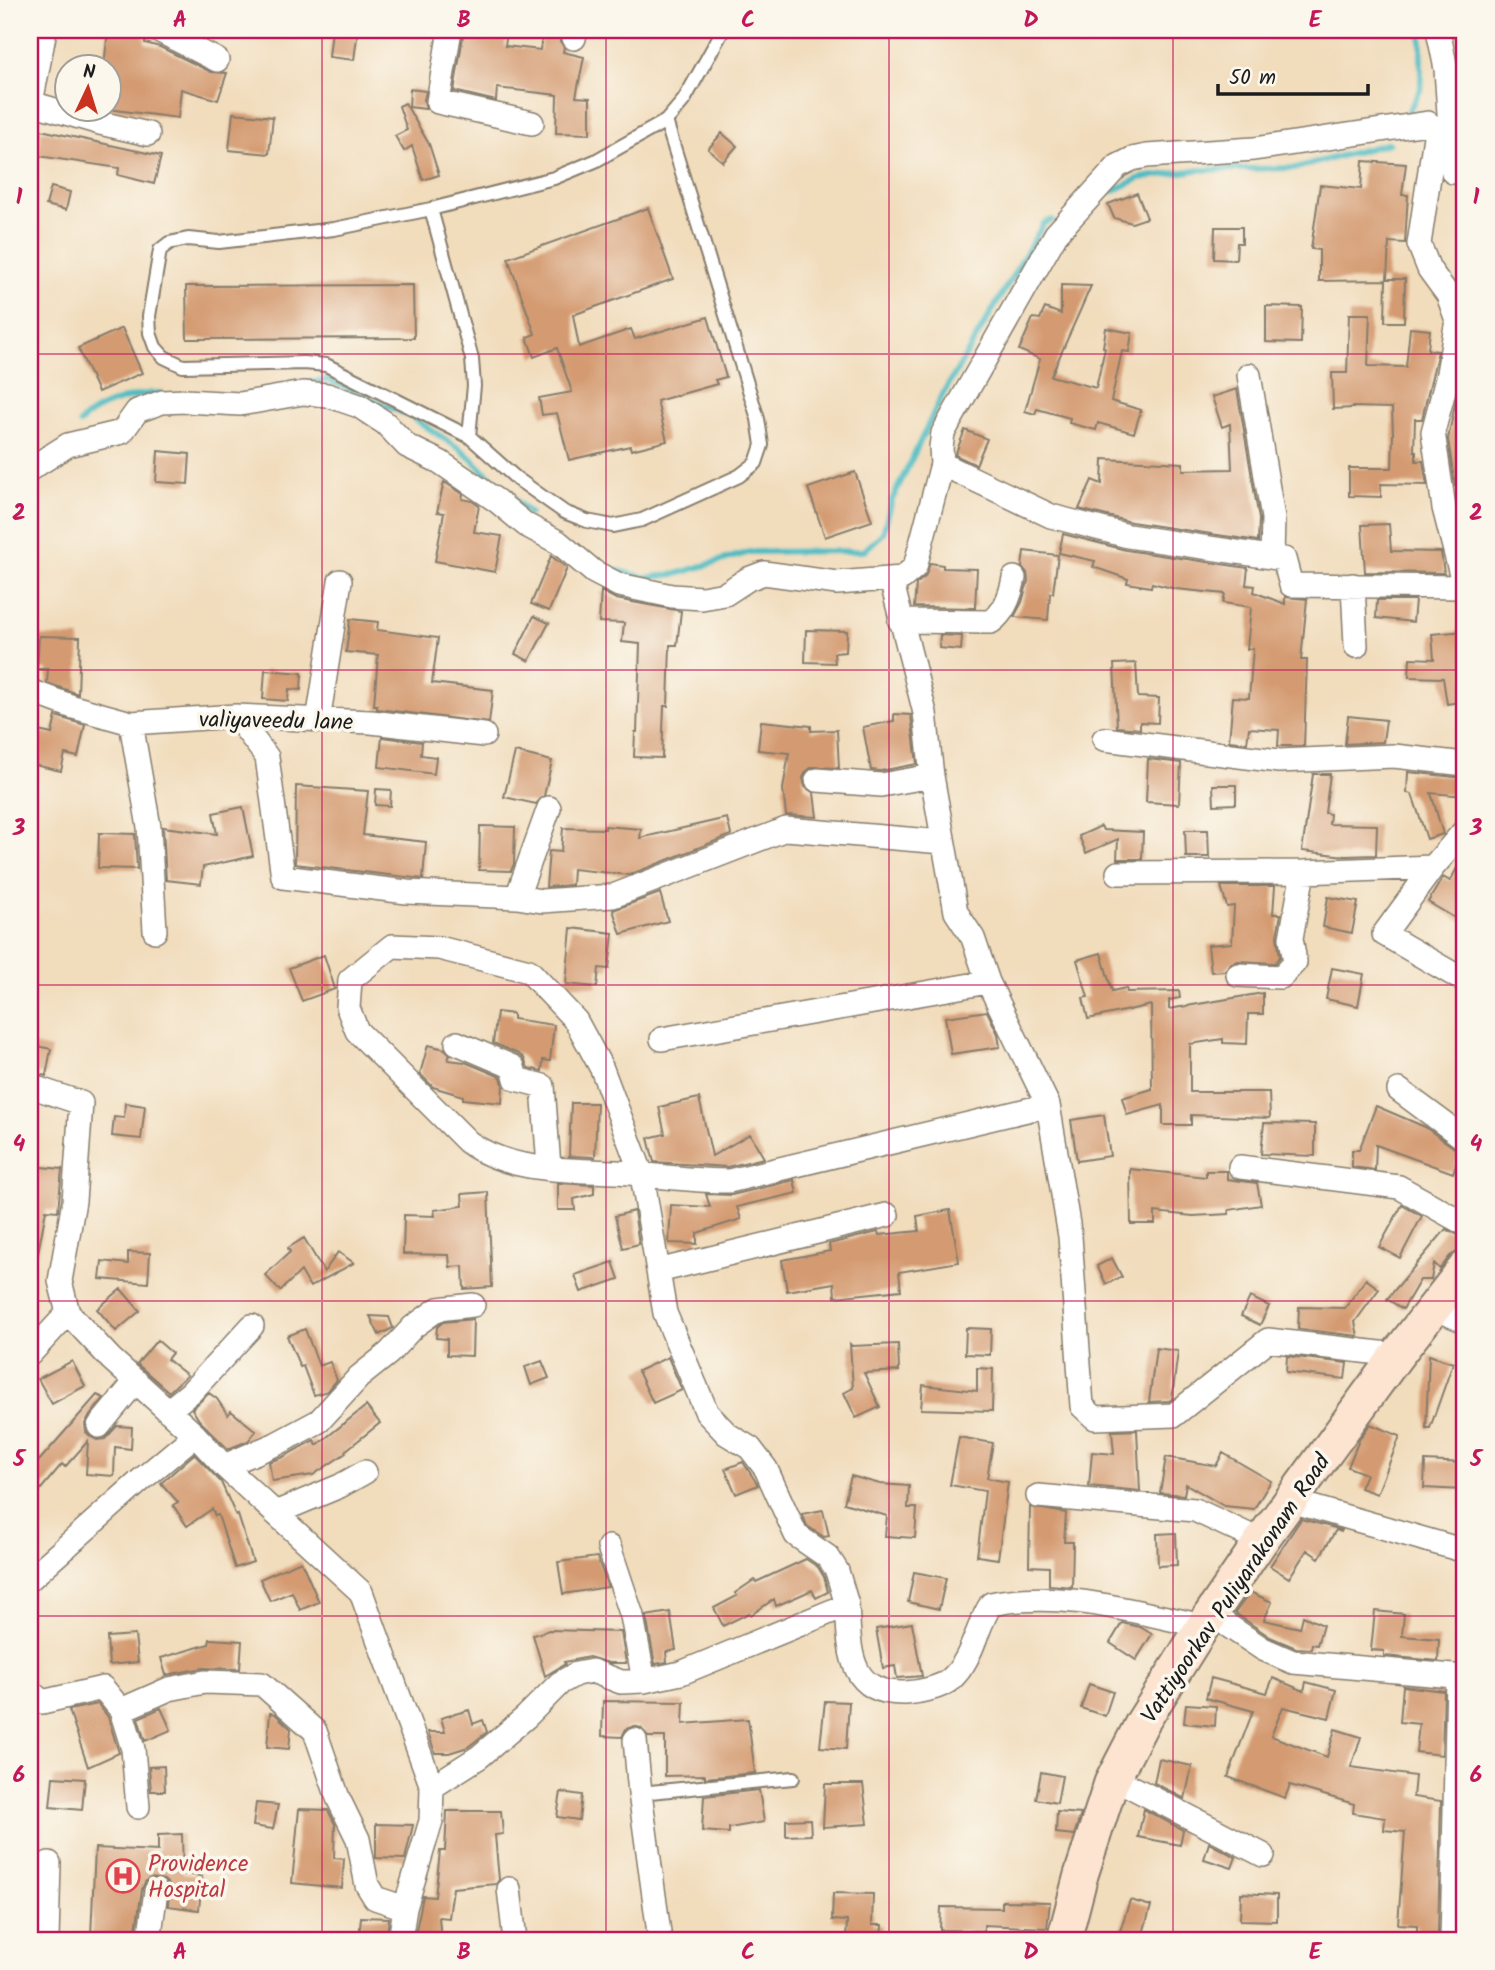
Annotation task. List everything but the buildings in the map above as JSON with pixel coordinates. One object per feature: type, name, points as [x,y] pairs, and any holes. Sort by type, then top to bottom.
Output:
[{"type":"main road","name":"Vattiyoorkav Puliyarakonam Road","points":[[1065,1940],[1081,1875],[1114,1779],[1142,1723],[1261,1541],[1397,1355],[1465,1268]]},
{"type":"street","points":[[45,30],[31,103],[100,124],[148,134]]},
{"type":"street","points":[[158,30],[217,61]]},
{"type":"street","points":[[450,30],[438,102],[532,123]]},
{"type":"street","points":[[1431,165],[1459,173],[1446,69],[1438,30]]},
{"type":"street","points":[[30,469],[68,445],[122,432],[137,411],[162,402],[240,404],[303,393],[327,394],[359,406],[386,423],[407,446],[440,462],[497,501],[526,525],[558,542],[594,572],[618,585],[672,596],[702,598],[725,594],[748,579],[764,573],[837,583],[902,578],[915,567],[942,464],[943,433],[1056,234],[1118,166],[1147,156],[1254,149],[1424,123],[1432,125],[1436,130],[1419,244],[1429,269],[1460,313],[1433,432],[1444,508],[1464,581],[1291,585],[1284,559],[1128,536],[1051,516],[942,464]]},
{"type":"street","points":[[1249,374],[1273,518],[1272,557]]},
{"type":"street","points":[[900,621],[991,622],[997,617],[1011,593],[1013,578]]},
{"type":"street","points":[[891,579],[925,713],[932,776],[956,912],[973,939],[988,982],[1048,1105],[1070,1236],[1082,1406],[1095,1418],[1174,1415],[1268,1340],[1397,1355]]},
{"type":"street","points":[[318,721],[340,582]]},
{"type":"street","points":[[1353,585],[1356,646]]},
{"type":"street","name":"valiyaveedu lane","points":[[30,691],[73,707],[131,723],[236,716],[371,722],[484,735]]},
{"type":"street","points":[[236,716],[267,757],[283,877],[407,892],[517,897],[542,901],[613,896],[786,829],[943,842]]},
{"type":"street","points":[[131,723],[149,827],[155,931]]},
{"type":"street","points":[[1104,739],[1279,761],[1394,756],[1465,764]]},
{"type":"street","points":[[817,780],[881,785],[932,776]]},
{"type":"street","points":[[517,897],[549,808]]},
{"type":"street","points":[[1465,830],[1433,867],[1384,934],[1465,981]]},
{"type":"street","points":[[1118,873],[1303,872],[1433,867]]},
{"type":"street","points":[[1238,975],[1281,977],[1295,962],[1291,938],[1303,872]]},
{"type":"street","points":[[1048,1105],[729,1181],[694,1181],[642,1175],[549,1167],[502,1160],[482,1153],[468,1142],[358,1031],[348,1008],[351,980],[392,946],[439,948],[529,971],[576,1021],[602,1069],[642,1175],[665,1312],[707,1413],[727,1434],[750,1448],[766,1469],[796,1535],[828,1558],[837,1571],[847,1605],[850,1647],[856,1668],[865,1682],[880,1690],[900,1693],[919,1692],[950,1680],[967,1659],[985,1613],[992,1604],[1013,1599],[1071,1600],[1207,1620],[1293,1662],[1462,1677],[1452,1940]]},
{"type":"street","points":[[662,1040],[988,982]]},
{"type":"street","points":[[457,1043],[513,1067],[516,1079],[543,1086],[549,1167]]},
{"type":"street","points":[[30,1086],[81,1103],[74,1201],[60,1281],[68,1313],[111,1359],[361,1592],[432,1787],[432,1821],[405,1908],[400,1940]]},
{"type":"street","points":[[1399,1090],[1465,1139]]},
{"type":"street","points":[[1240,1167],[1399,1187],[1465,1224]]},
{"type":"street","points":[[658,1271],[887,1215]]},
{"type":"street","points":[[224,1466],[276,1444],[319,1421],[359,1377],[389,1353],[413,1327],[438,1309],[473,1305]]},
{"type":"street","points":[[1433,1308],[1465,1321]]},
{"type":"street","points":[[30,1354],[68,1313]]},
{"type":"street","points":[[168,1410],[191,1392],[252,1326]]},
{"type":"street","points":[[99,1426],[136,1381]]},
{"type":"street","points":[[30,1579],[195,1435]]},
{"type":"street","points":[[275,1513],[340,1486],[365,1472]]},
{"type":"street","points":[[1038,1496],[1195,1510],[1261,1541]]},
{"type":"street","points":[[1291,1501],[1465,1551]]},
{"type":"street","points":[[608,1548],[632,1616],[644,1681]]},
{"type":"street","points":[[432,1787],[479,1757],[526,1717],[560,1683],[576,1674],[592,1671],[621,1682],[644,1681],[681,1673],[847,1605]]},
{"type":"street","points":[[121,1710],[169,1689],[205,1682],[262,1684],[314,1731],[338,1798],[358,1839],[367,1885],[375,1898],[405,1908]]},
{"type":"street","points":[[30,1691],[42,1702],[103,1688],[121,1710],[133,1749],[138,1807]]},
{"type":"street","points":[[635,1740],[660,1940]]},
{"type":"street","points":[[1114,1779],[1263,1855]]},
{"type":"street","points":[[47,1940],[49,1863]]},
{"type":"street","points":[[509,1889],[515,1940]]},
{"type":"street","points":[[149,1940],[156,1891]]},
{"type":"lane","points":[[666,121],[758,419],[762,445],[756,463],[739,476],[642,520],[613,526],[587,521],[564,512],[516,478],[469,436],[326,365],[303,363],[183,366],[164,357],[155,347],[149,316],[160,250],[169,243],[188,239],[219,242],[334,229],[431,209],[554,178],[595,162],[666,121],[684,100],[723,30]]},
{"type":"lane","points":[[431,209],[472,359],[474,386],[469,436]]},
{"type":"lane","points":[[640,1793],[793,1778]]},
{"type":"waterway","points":[[1409,110],[1421,89],[1421,30]]},
{"type":"waterway","points":[[1113,191],[1140,178],[1197,170],[1296,168],[1389,143]]},
{"type":"waterway","points":[[608,568],[645,578],[676,574],[750,552],[864,551],[883,533],[892,500],[943,394],[1044,223],[1052,220]]},
{"type":"waterway","points":[[308,383],[328,380],[410,416],[463,451],[530,514]]},
{"type":"waterway","points":[[80,423],[95,411],[117,401],[161,393]]},
{"type":"waterway","points":[[30,485],[33,481]]},
{"type":"place","name":"Providence Hospital","points":[[123,1876]]}]
